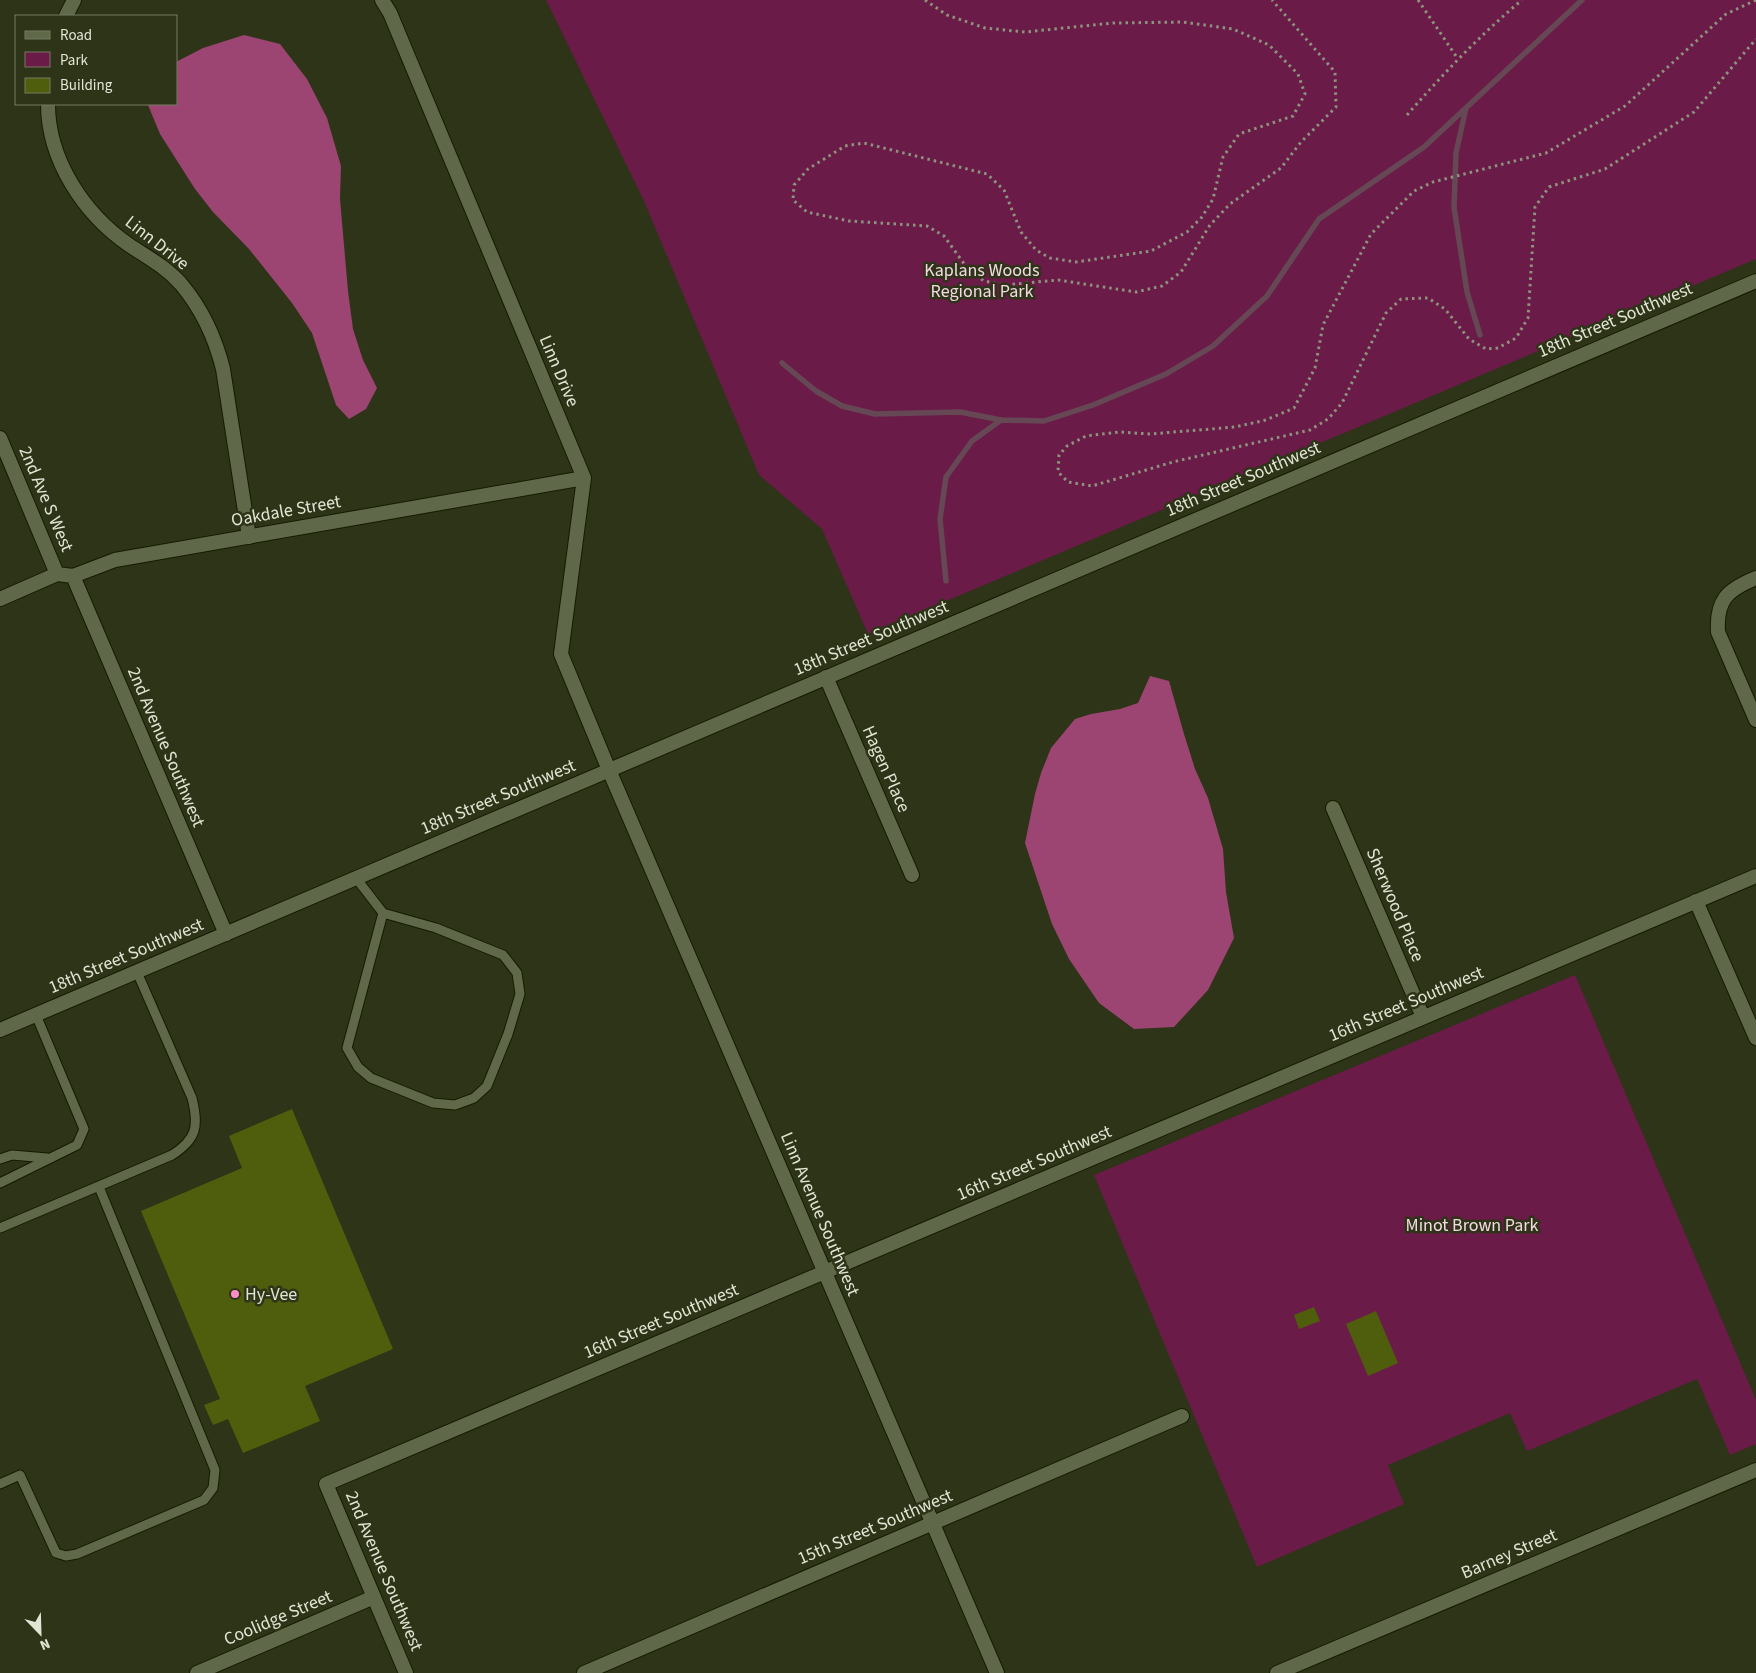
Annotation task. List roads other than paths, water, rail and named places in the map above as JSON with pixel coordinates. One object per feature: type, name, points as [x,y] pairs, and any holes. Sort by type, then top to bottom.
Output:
[{"type":"street","points":[[66,15],[74,0]]},
{"type":"street","name":"Linn Drive","points":[[382,0],[390,13],[584,478]]},
{"type":"street","name":"Linn Drive","points":[[48,105],[54,140],[62,164],[73,186],[87,207],[109,230],[159,264],[180,283],[209,325],[219,352],[249,537]]},
{"type":"street","name":"18th Street Southwest","points":[[0,1030],[1756,281]]},
{"type":"street","name":"2nd Ave S West","points":[[0,438],[57,574]]},
{"type":"street","points":[[584,478],[561,654],[609,770]]},
{"type":"street","name":"Oakdale Street","points":[[0,598],[57,574],[73,576],[114,560],[584,478]]},
{"type":"street","name":"2nd Avenue Southwest","points":[[73,576],[226,934]]},
{"type":"street","points":[[1756,578],[1731,590],[1722,600],[1717,617],[1718,632],[1756,720]]},
{"type":"street","name":"Hagen Place","points":[[826,677],[912,875]]},
{"type":"street","name":"Linn Avenue Southwest","points":[[609,770],[997,1673]]},
{"type":"street","name":"Sherwood Place","points":[[1334,808],[1423,1018]]},
{"type":"street","name":"16th Street Southwest","points":[[326,1484],[1756,876]]},
{"type":"street","points":[[1696,901],[1756,1038]]},
{"type":"street","name":"15th Street Southwest","points":[[584,1673],[1182,1416]]},
{"type":"street","name":"Barney Street","points":[[1277,1673],[1756,1470]]},
{"type":"street","name":"2nd Avenue Southwest","points":[[326,1484],[406,1673]]},
{"type":"street","name":"Coolidge Street","points":[[197,1673],[374,1597]]},
{"type":"lane","points":[[356,878],[383,913],[436,928],[503,955],[518,972],[520,994],[508,1034],[487,1086],[474,1098],[455,1105],[433,1104],[372,1078],[358,1067],[347,1048],[383,913]]},
{"type":"lane","points":[[0,1228],[172,1155],[183,1148],[191,1138],[196,1128],[192,1098],[136,972]]},
{"type":"lane","points":[[0,1183],[77,1145],[84,1129],[36,1015]]},
{"type":"lane","points":[[0,1159],[12,1155],[48,1158]]},
{"type":"lane","points":[[0,1484],[20,1475],[56,1553],[66,1556],[77,1554],[204,1500],[213,1488],[215,1470],[99,1187]]},
{"type":"waterway","points":[[782,363],[816,391],[842,406],[875,414],[960,412],[1001,420],[1044,421],[1093,405],[1166,374],[1213,346],[1267,296],[1319,219],[1424,147],[1582,0]]},
{"type":"waterway","points":[[1466,108],[1456,153],[1454,207],[1467,292],[1480,335]]},
{"type":"waterway","points":[[946,581],[940,519],[946,477],[972,441],[1001,420]]},
{"type":"place","name":"Hy-Vee","points":[[235,1294]]},
{"type":"park label","name":"Kaplans Woods Regional Park","points":[[982,280]]},
{"type":"park label","name":"Minot Brown Park","points":[[1472,1225]]}]
